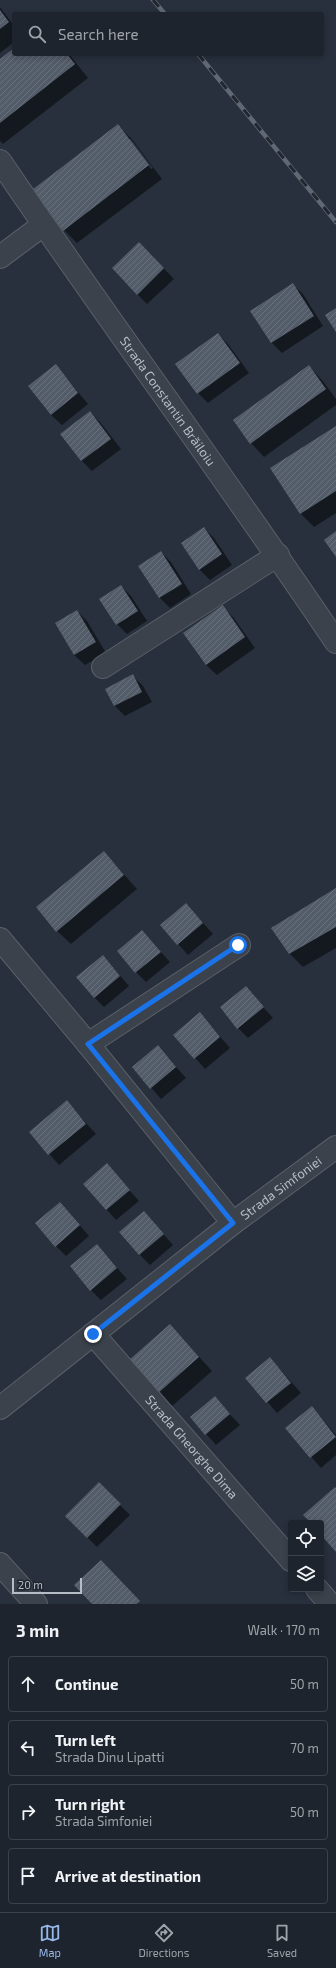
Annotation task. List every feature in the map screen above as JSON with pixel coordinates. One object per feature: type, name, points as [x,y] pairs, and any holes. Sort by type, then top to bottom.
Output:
[{"type":"street","name":"Strada Constantin Brăiloiu","points":[[0,161],[43,225],[278,555],[336,642]]},
{"type":"street","points":[[0,258],[43,225]]},
{"type":"street","points":[[104,667],[278,555]]},
{"type":"street","points":[[0,939],[88,1044],[233,1223]]},
{"type":"street","points":[[88,1044],[238,945]]},
{"type":"street","name":"Strada Simfoniei","points":[[0,1408],[233,1223],[336,1147]]},
{"type":"street","name":"Strada Gheorghe Dima","points":[[93,1334],[288,1557]]},
{"type":"street","points":[[0,1564],[36,1604]]},
{"type":"street","points":[[320,1592],[330,1604]]},
{"type":"building","points":[[0,10],[9,22],[0,29]]},
{"type":"building","points":[[12,50],[12,56],[69,56],[75,64],[0,123],[0,59]]},
{"type":"building","points":[[118,124],[149,165],[63,231],[32,190]]},
{"type":"building","points":[[139,242],[164,268],[137,295],[112,268]]},
{"type":"building","points":[[293,283],[314,316],[271,343],[250,311]]},
{"type":"building","points":[[336,308],[336,332],[325,315]]},
{"type":"building","points":[[218,333],[240,363],[197,394],[175,364]]},
{"type":"building","points":[[56,364],[78,393],[51,415],[28,386]]},
{"type":"building","points":[[309,365],[326,389],[250,444],[233,420]]},
{"type":"building","points":[[90,411],[111,439],[81,461],[60,434]]},
{"type":"building","points":[[336,426],[336,491],[300,514],[270,468]]},
{"type":"building","points":[[204,527],[222,554],[199,570],[181,543]]},
{"type":"building","points":[[336,531],[336,557],[324,540]]},
{"type":"building","points":[[161,551],[182,584],[159,598],[138,566]]},
{"type":"building","points":[[121,585],[138,611],[116,625],[99,599]]},
{"type":"building","points":[[223,605],[245,637],[206,665],[183,633]]},
{"type":"building","points":[[77,610],[96,642],[74,655],[55,623]]},
{"type":"building","points":[[133,674],[142,692],[114,706],[105,689]]},
{"type":"building","points":[[104,851],[124,875],[56,932],[36,907]]},
{"type":"building","points":[[336,888],[336,927],[289,954],[271,928]]},
{"type":"building","points":[[186,903],[203,923],[177,945],[160,925]]},
{"type":"building","points":[[142,930],[161,952],[135,973],[117,951]]},
{"type":"building","points":[[103,955],[120,976],[94,998],[76,977]]},
{"type":"building","points":[[246,986],[264,1007],[237,1029],[220,1007]]},
{"type":"building","points":[[200,1012],[220,1037],[194,1059],[173,1035]]},
{"type":"building","points":[[158,1045],[176,1067],[150,1089],[132,1067]]},
{"type":"building","points":[[67,1100],[86,1124],[48,1155],[29,1132]]},
{"type":"building","points":[[107,1163],[130,1190],[106,1210],[83,1184]]},
{"type":"building","points":[[60,1202],[80,1225],[55,1247],[35,1223]]},
{"type":"building","points":[[144,1211],[164,1234],[139,1255],[119,1232]]},
{"type":"building","points":[[97,1244],[117,1268],[90,1291],[70,1266]]},
{"type":"building","points":[[170,1324],[199,1357],[157,1394],[128,1361]]},
{"type":"building","points":[[270,1357],[291,1383],[266,1403],[245,1378]]},
{"type":"building","points":[[215,1396],[230,1414],[205,1435],[190,1417]]},
{"type":"building","points":[[312,1406],[336,1437],[310,1458],[285,1428]]},
{"type":"building","points":[[99,1482],[121,1504],[87,1538],[65,1516]]},
{"type":"building","points":[[335,1487],[336,1488],[336,1552],[324,1538],[324,1520],[308,1520],[303,1515]]},
{"type":"building","points":[[101,1560],[140,1601],[136,1604],[92,1604],[74,1585]]},
{"type":"railway","points":[[153,0],[163,12]]},
{"type":"railway","points":[[200,56],[336,222]]},
{"type":"route","points":[[93,1334],[233,1223],[88,1044],[238,945]]}]
